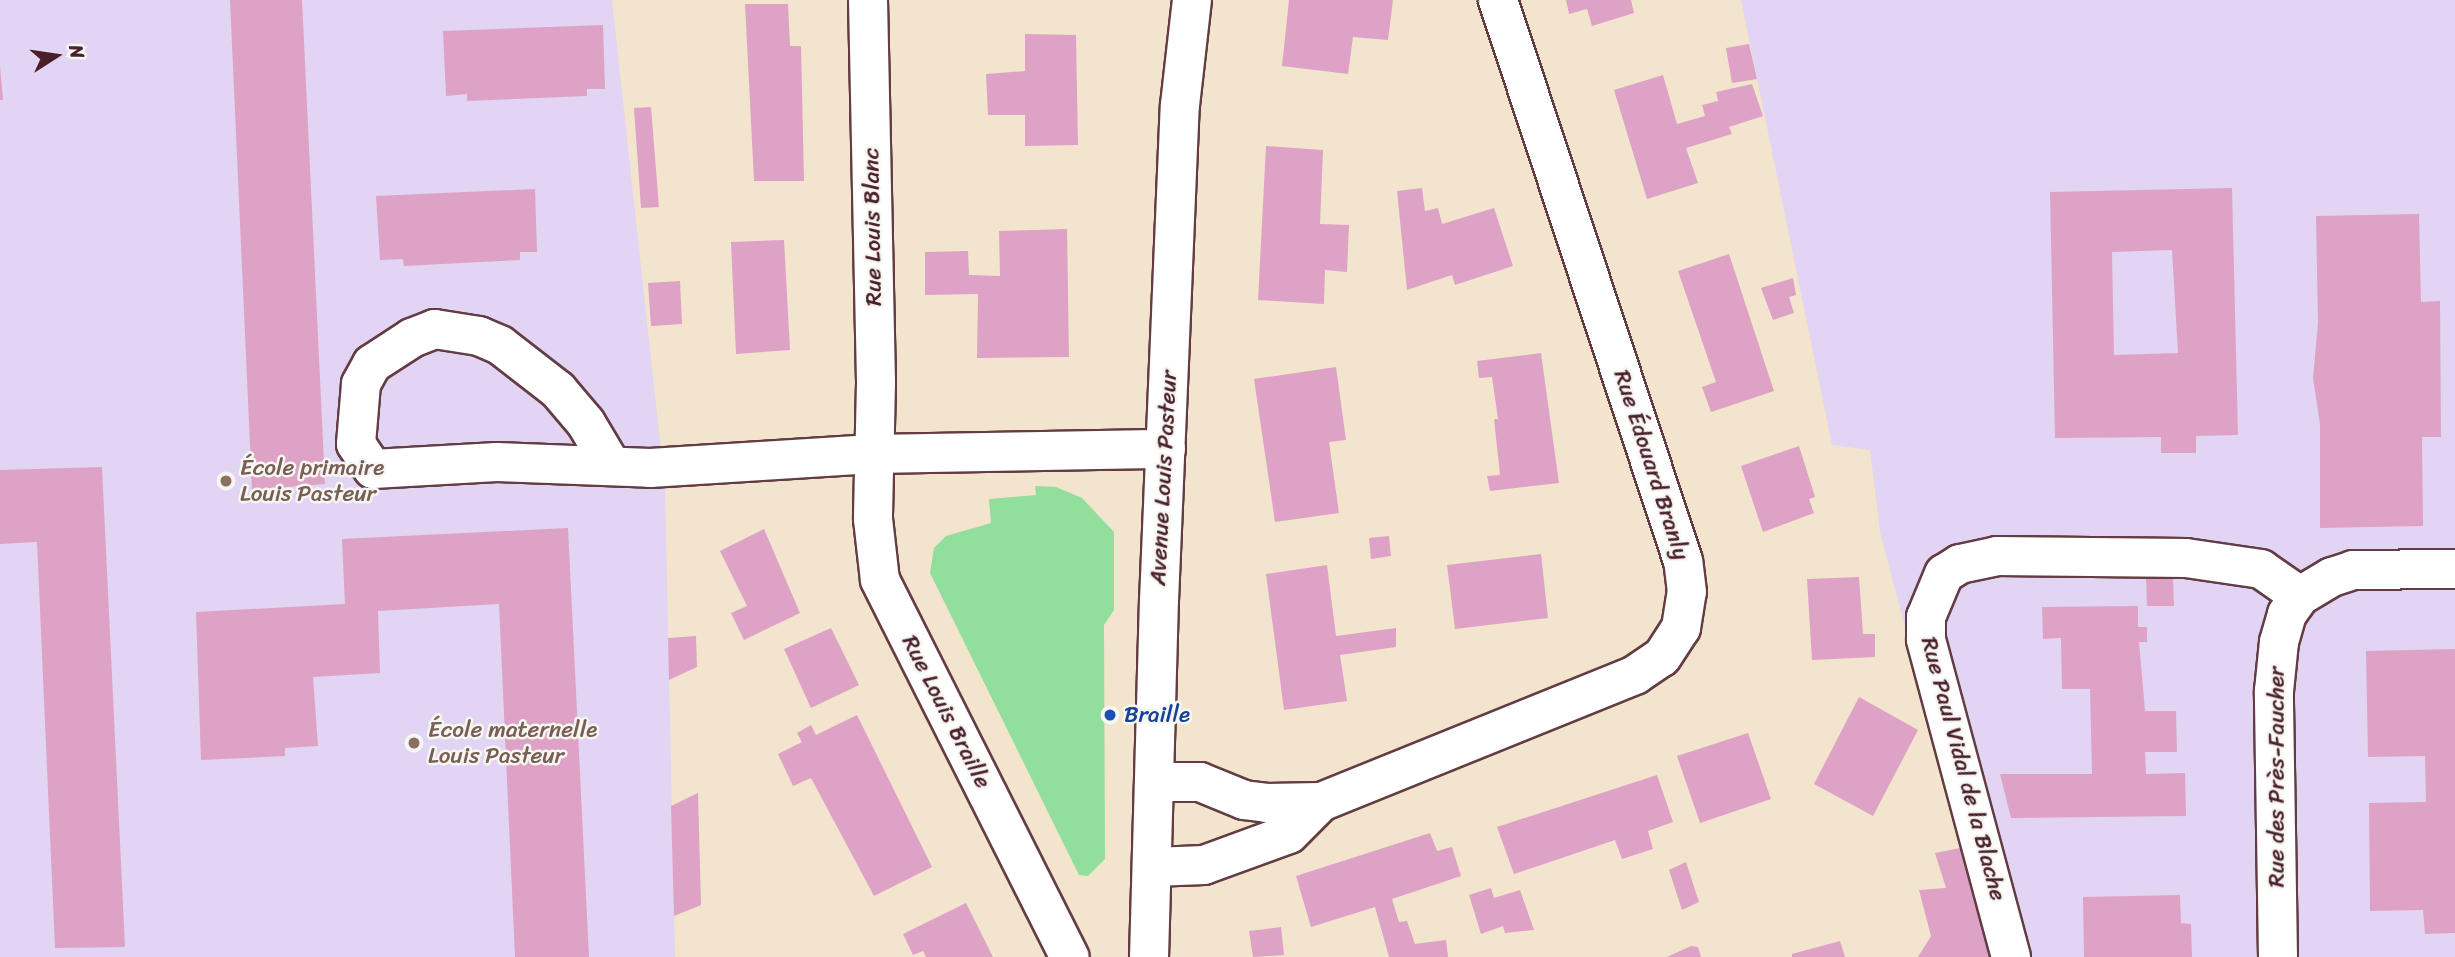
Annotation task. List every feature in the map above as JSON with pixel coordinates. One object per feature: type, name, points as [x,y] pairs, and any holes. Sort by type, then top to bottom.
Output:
[{"type":"street","name":"Rue Louis Blanc","points":[[868,0],[876,383],[873,454]]},
{"type":"street","name":"Avenue Louis Pasteur","points":[[1149,957],[1180,105],[1192,0]]},
{"type":"street","name":"Rue Édouard Branly","points":[[1154,782],[1200,782],[1244,800],[1267,803],[1321,802],[1635,675],[1662,657],[1681,628],[1687,592],[1684,561],[1498,0]]},
{"type":"street","points":[[611,465],[558,390],[500,345],[479,336],[435,330],[412,338],[372,364],[361,384],[356,444],[373,469],[497,462],[650,468],[873,454],[1166,449]]},
{"type":"street","name":"Rue Louis Braille","points":[[873,454],[874,547],[880,580],[1070,957]]},
{"type":"street","name":"Rue Paul Vidal de la Blache","points":[[2011,957],[1926,639],[1926,617],[1944,574],[1960,564],[1997,556],[2186,558],[2261,569],[2300,596]]},
{"type":"street","points":[[2300,596],[2353,570],[2455,569]]},
{"type":"street","name":"Rue des Près-Faucher","points":[[2278,957],[2274,691],[2279,642],[2287,614],[2300,596]]},
{"type":"street","name":"Rue Édouard Branly","points":[[1153,867],[1204,865],[1289,834],[1321,802]]},
{"type":"shaded area","name":"École primaire Louis Pasteur","points":[[0,0],[612,0],[665,487],[675,957],[0,957]]},
{"type":"shaded area","points":[[1741,0],[2455,0],[2455,957],[1992,957],[1880,532],[1870,450],[1832,445]]},
{"type":"green space","points":[[1035,486],[1056,487],[1082,498],[1114,532],[1114,610],[1104,625],[1105,859],[1088,876],[1079,875],[930,573],[934,548],[946,536],[991,523],[989,499],[1036,495]]},
{"type":"building","points":[[230,0],[302,0],[325,484],[252,490]]},
{"type":"building","points":[[1289,0],[1393,0],[1388,40],[1353,37],[1348,74],[1282,66]]},
{"type":"building","points":[[1566,0],[1631,0],[1634,13],[1592,26],[1587,9],[1569,14]]},
{"type":"building","points":[[745,4],[788,4],[790,46],[801,46],[804,181],[754,181]]},
{"type":"building","points":[[603,25],[605,89],[587,89],[587,96],[467,101],[467,94],[446,96],[443,31]]},
{"type":"building","points":[[1025,34],[1076,35],[1078,145],[1025,146],[1025,115],[988,115],[986,74],[1025,71]]},
{"type":"building","points":[[1749,44],[1757,79],[1732,83],[1726,48]]},
{"type":"building","points":[[0,66],[3,100],[0,100]]},
{"type":"building","points":[[1663,75],[1677,124],[1705,116],[1702,105],[1718,101],[1716,92],[1752,84],[1763,116],[1729,127],[1732,134],[1686,148],[1698,183],[1647,199],[1614,90]]},
{"type":"building","points":[[651,107],[659,207],[641,208],[634,108]]},
{"type":"building","points":[[1266,146],[1323,150],[1320,224],[1349,225],[1347,272],[1325,270],[1324,304],[1258,300]]},
{"type":"building","points":[[1422,188],[1425,211],[1438,208],[1442,224],[1494,208],[1513,266],[1455,285],[1452,275],[1407,290],[1397,191]]},
{"type":"building","points":[[2232,188],[2238,435],[2196,436],[2196,453],[2161,453],[2161,437],[2055,438],[2050,192]],"holes":[[[2172,250],[2178,353],[2114,355],[2112,252]]]},
{"type":"building","points":[[535,189],[537,252],[520,252],[520,260],[404,266],[403,259],[380,260],[376,196]]},
{"type":"building","points":[[2419,214],[2421,302],[2440,301],[2441,437],[2422,437],[2423,526],[2320,528],[2320,424],[2313,378],[2318,323],[2316,216]]},
{"type":"building","points":[[1067,229],[1069,357],[977,358],[978,294],[925,295],[925,252],[968,251],[969,275],[1000,276],[999,231]]},
{"type":"building","points":[[784,240],[790,350],[736,354],[731,242]]},
{"type":"building","points":[[1729,254],[1774,391],[1711,412],[1702,387],[1716,382],[1678,271]]},
{"type":"building","points":[[1793,278],[1796,295],[1789,297],[1794,313],[1773,320],[1761,288]]},
{"type":"building","points":[[680,281],[682,324],[651,326],[648,283]]},
{"type":"building","points":[[1541,353],[1559,483],[1490,491],[1487,476],[1500,475],[1494,419],[1498,419],[1492,377],[1479,378],[1477,361]]},
{"type":"building","points":[[1336,367],[1346,440],[1329,442],[1339,513],[1275,522],[1254,379]]},
{"type":"building","points":[[1799,446],[1815,497],[1809,499],[1814,513],[1763,532],[1741,466]]},
{"type":"building","points":[[102,467],[125,947],[55,948],[37,542],[0,544],[0,470]]},
{"type":"building","points":[[568,528],[589,957],[515,957],[499,604],[378,611],[380,673],[313,677],[318,746],[285,748],[285,756],[201,760],[196,612],[345,604],[342,539]]},
{"type":"building","points":[[764,529],[800,613],[744,640],[731,613],[747,606],[720,551]]},
{"type":"building","points":[[1389,536],[1391,556],[1371,559],[1369,538]]},
{"type":"building","points":[[1541,554],[1548,618],[1455,629],[1447,565]]},
{"type":"building","points":[[1327,565],[1336,636],[1396,628],[1396,647],[1340,655],[1347,701],[1284,710],[1266,574]]},
{"type":"building","points":[[1859,577],[1863,634],[1875,634],[1875,657],[1812,660],[1807,579]]},
{"type":"building","points":[[2173,577],[2174,606],[2147,606],[2146,578]]},
{"type":"building","points":[[2138,606],[2138,627],[2147,627],[2147,642],[2139,642],[2145,711],[2176,711],[2177,752],[2145,752],[2146,774],[2185,773],[2186,816],[2011,818],[2000,774],[2092,774],[2090,689],[2062,689],[2061,638],[2043,639],[2042,607]]},
{"type":"building","points":[[831,628],[859,685],[811,708],[784,649]]},
{"type":"building","points":[[696,636],[697,667],[669,680],[668,638]]},
{"type":"building","points":[[2455,649],[2455,933],[2425,934],[2423,910],[2370,911],[2369,803],[2426,802],[2425,756],[2368,757],[2366,651]]},
{"type":"building","points":[[1859,697],[1918,730],[1873,816],[1814,784]]},
{"type":"building","points":[[857,715],[932,867],[874,896],[811,778],[793,786],[778,754],[802,742],[797,733],[811,725],[816,735]]},
{"type":"building","points":[[1748,733],[1771,799],[1700,823],[1677,756]]},
{"type":"building","points":[[1657,775],[1673,822],[1648,831],[1653,849],[1622,859],[1615,840],[1514,874],[1497,827]]},
{"type":"building","points":[[698,793],[701,905],[674,916],[671,806]]},
{"type":"building","points":[[1430,833],[1437,851],[1452,847],[1461,876],[1392,899],[1399,922],[1407,921],[1415,944],[1446,940],[1448,957],[1389,957],[1375,907],[1311,927],[1296,876]]},
{"type":"building","points":[[1960,848],[1992,957],[1918,957],[1931,936],[1919,890],[1946,888],[1935,853]]},
{"type":"building","points":[[1686,862],[1699,902],[1682,910],[1669,870]]},
{"type":"building","points":[[1491,888],[1494,898],[1520,890],[1534,930],[1505,933],[1503,926],[1481,934],[1469,895]]},
{"type":"building","points":[[2180,895],[2181,923],[2191,924],[2192,957],[2084,957],[2083,897]]},
{"type":"building","points":[[966,903],[993,957],[926,957],[923,951],[913,955],[903,934]]},
{"type":"building","points":[[1281,927],[1284,955],[1253,957],[1249,931]]},
{"type":"building","points":[[1840,941],[1845,957],[1792,957],[1792,954]]},
{"type":"building","points":[[1691,946],[1698,947],[1701,957],[1667,957]]},
{"type":"place","name":"École primaire Louis Pasteur","points":[[226,481]]},
{"type":"place","name":"Braille","points":[[1110,715]]},
{"type":"place","name":"École maternelle Louis Pasteur","points":[[414,743]]}]
